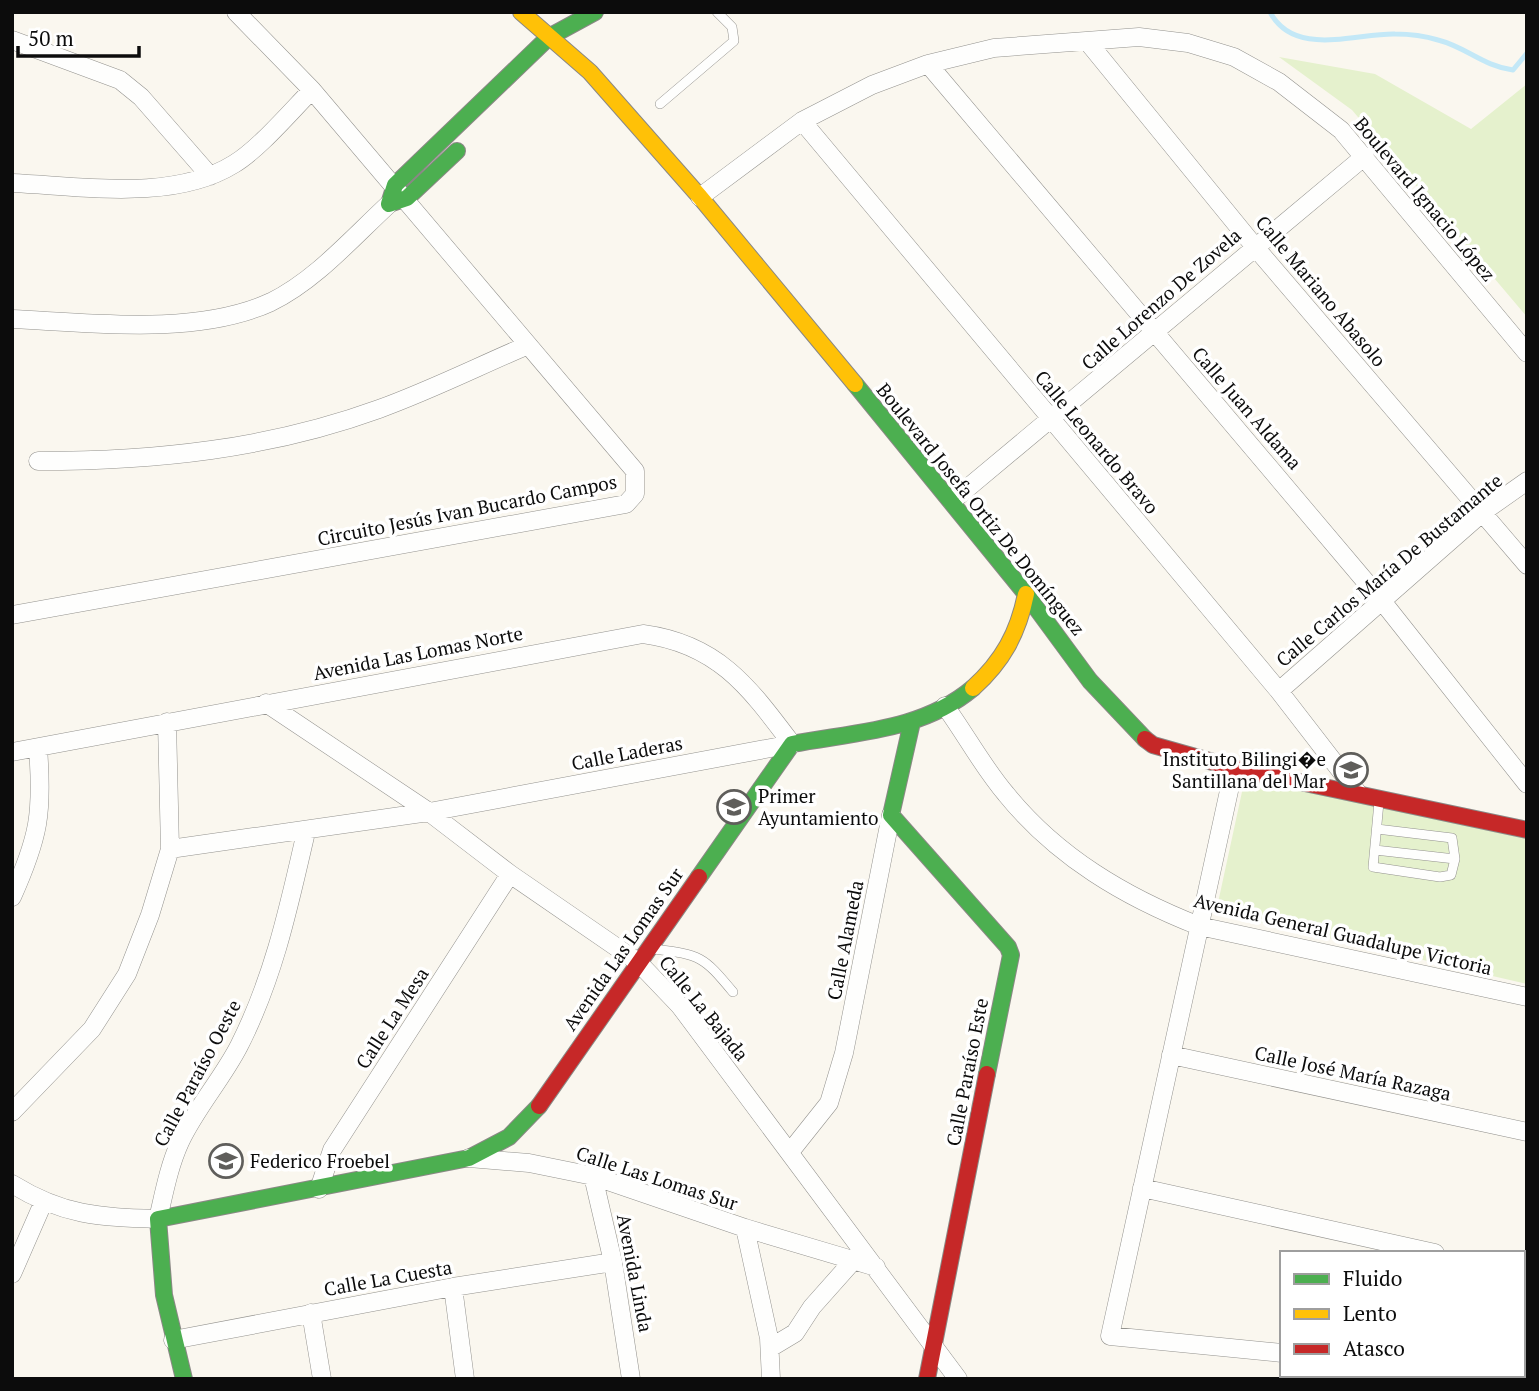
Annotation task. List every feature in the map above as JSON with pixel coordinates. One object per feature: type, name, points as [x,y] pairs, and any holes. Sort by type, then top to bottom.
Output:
[{"type":"street","name":"Circuito Jesús Ivan Bucardo Campos","points":[[12,615],[626,504],[635,494],[635,471],[397,196],[312,90],[236,12]]},
{"type":"street","name":"Boulevard Josefa Ortiz De Domínguez","points":[[521,12],[590,72],[700,197],[952,501],[1026,594],[1090,681],[1133,729],[1153,745],[1234,768],[1527,830]]},
{"type":"street","points":[[12,319],[148,323],[202,320],[240,313],[272,301],[319,269],[449,147],[549,37],[595,12]]},
{"type":"street","points":[[449,147],[475,132],[563,49],[581,21]]},
{"type":"street","name":"Boulevard Ignacio López","points":[[700,197],[802,121],[872,85],[928,64],[994,48],[1139,37],[1188,43],[1234,57],[1279,82],[1341,130],[1527,353]]},
{"type":"street","points":[[12,40],[120,80],[141,97],[210,176]]},
{"type":"street","name":"Calle Mariano Abasolo","points":[[1087,41],[1255,247],[1527,565]]},
{"type":"street","name":"Calle Juan Aldama","points":[[928,64],[1382,601],[1527,784]]},
{"type":"street","points":[[12,183],[174,187],[210,176],[236,163],[312,90]]},
{"type":"street","name":"Calle Leonardo Bravo","points":[[802,121],[1279,691],[1357,792]]},
{"type":"street","name":"Calle Lorenzo De Zovela","points":[[952,501],[1365,156]]},
{"type":"street","points":[[38,461],[116,461],[208,452],[272,440],[378,410],[526,346]]},
{"type":"street","name":"Calle Carlos María De Bustamante","points":[[1279,691],[1483,512],[1527,481]]},
{"type":"street","name":"Calle Laderas","points":[[170,849],[306,832],[429,812],[912,722],[978,684],[998,663],[1015,635],[1026,594]]},
{"type":"street","name":"Avenida Las Lomas Norte","points":[[12,752],[643,634],[692,646],[732,671],[749,687],[792,744]]},
{"type":"street","name":"Calle La Bajada","points":[[266,703],[429,812],[510,874],[644,955],[876,1267],[933,1349],[958,1379]]},
{"type":"street","name":"Avenida General Guadalupe Victoria","points":[[945,705],[1008,797],[1074,861],[1153,908],[1199,926],[1527,997]]},
{"type":"street","points":[[12,1112],[92,1029],[127,975],[150,915],[170,849],[167,722]]},
{"type":"street","name":"Calle Alameda","points":[[790,1152],[829,1103],[844,1053],[912,722]]},
{"type":"street","name":"Avenida Las Lomas Sur","points":[[469,1158],[509,1137],[537,1110],[792,744]]},
{"type":"street","points":[[12,897],[32,852],[42,800],[38,748]]},
{"type":"street","points":[[1234,768],[1110,1336],[1280,1353]]},
{"type":"street","name":"Calle Paraíso Este","points":[[891,815],[1008,947],[1011,955],[927,1379]]},
{"type":"street","name":"Calle Paraíso Oeste","points":[[184,1379],[173,1340],[159,1266],[158,1219],[168,1175],[181,1141],[238,1046],[265,988],[283,936],[306,832]]},
{"type":"street","name":"Calle La Mesa","points":[[319,1189],[332,1150],[510,874]]},
{"type":"street","name":"Calle José María Razaga","points":[[1171,1055],[1527,1132]]},
{"type":"street","name":"Calle Las Lomas Sur","points":[[12,1184],[43,1203],[96,1217],[158,1219],[469,1158],[529,1163],[593,1176],[745,1228],[876,1267]]},
{"type":"street","name":"Avenida Linda","points":[[593,1176],[613,1262],[631,1379]]},
{"type":"street","points":[[1142,1188],[1426,1251]]},
{"type":"street","points":[[12,1274],[43,1203]]},
{"type":"street","points":[[745,1228],[770,1348],[771,1379]]},
{"type":"street","name":"Calle La Cuesta","points":[[173,1340],[453,1287],[613,1262]]},
{"type":"street","points":[[770,1348],[795,1333],[813,1307],[852,1262]]},
{"type":"street","points":[[453,1287],[465,1379]]},
{"type":"street","points":[[312,1313],[321,1379]]},
{"type":"lane","points":[[660,104],[734,41],[732,27],[717,12]]},
{"type":"lane","points":[[1377,829],[1452,838],[1455,859],[1451,875],[1440,877],[1375,869],[1375,850],[1379,797]]},
{"type":"lane","points":[[1375,850],[1455,859]]},
{"type":"lane","points":[[644,955],[688,954],[706,960],[733,992]]},
{"type":"green space","points":[[1279,57],[1375,74],[1471,129],[1527,84],[1527,317],[1352,110]]},
{"type":"green space","points":[[1245,778],[1527,839],[1527,984],[1216,912]]},
{"type":"waterway","points":[[1270,12],[1281,26],[1294,35],[1310,39],[1395,34],[1417,36],[1448,43],[1493,65],[1513,70],[1527,53]]},
{"type":"traffic: fast","points":[[389,204],[395,185],[549,37],[595,12]]},
{"type":"traffic: fast","points":[[389,204],[407,198],[457,151]]},
{"type":"traffic: fast","points":[[855,384],[1026,594],[1090,681],[1145,739]]},
{"type":"traffic: fast","points":[[699,877],[792,744],[887,728],[910,721],[932,713],[973,688]]},
{"type":"traffic: fast","points":[[912,722],[891,815],[1008,947],[1011,955],[987,1074]]},
{"type":"traffic: fast","points":[[184,1379],[164,1295],[158,1219],[469,1158],[509,1137],[539,1106]]},
{"type":"traffic: slow","points":[[521,12],[590,72],[700,197],[855,384]]},
{"type":"traffic: slow","points":[[973,688],[1008,646],[1019,621],[1026,594]]},
{"type":"traffic: jam","points":[[1145,739],[1153,745],[1234,768],[1527,830]]},
{"type":"traffic: jam","points":[[539,1106],[699,877]]},
{"type":"traffic: jam","points":[[927,1379],[987,1074]]},
{"type":"place","name":"Instituto Bilingi�e Santillana del Mar","points":[[1351,770]]},
{"type":"place","name":"Primer Ayuntamiento","points":[[734,807]]},
{"type":"place","name":"Federico Froebel","points":[[226,1161]]}]
